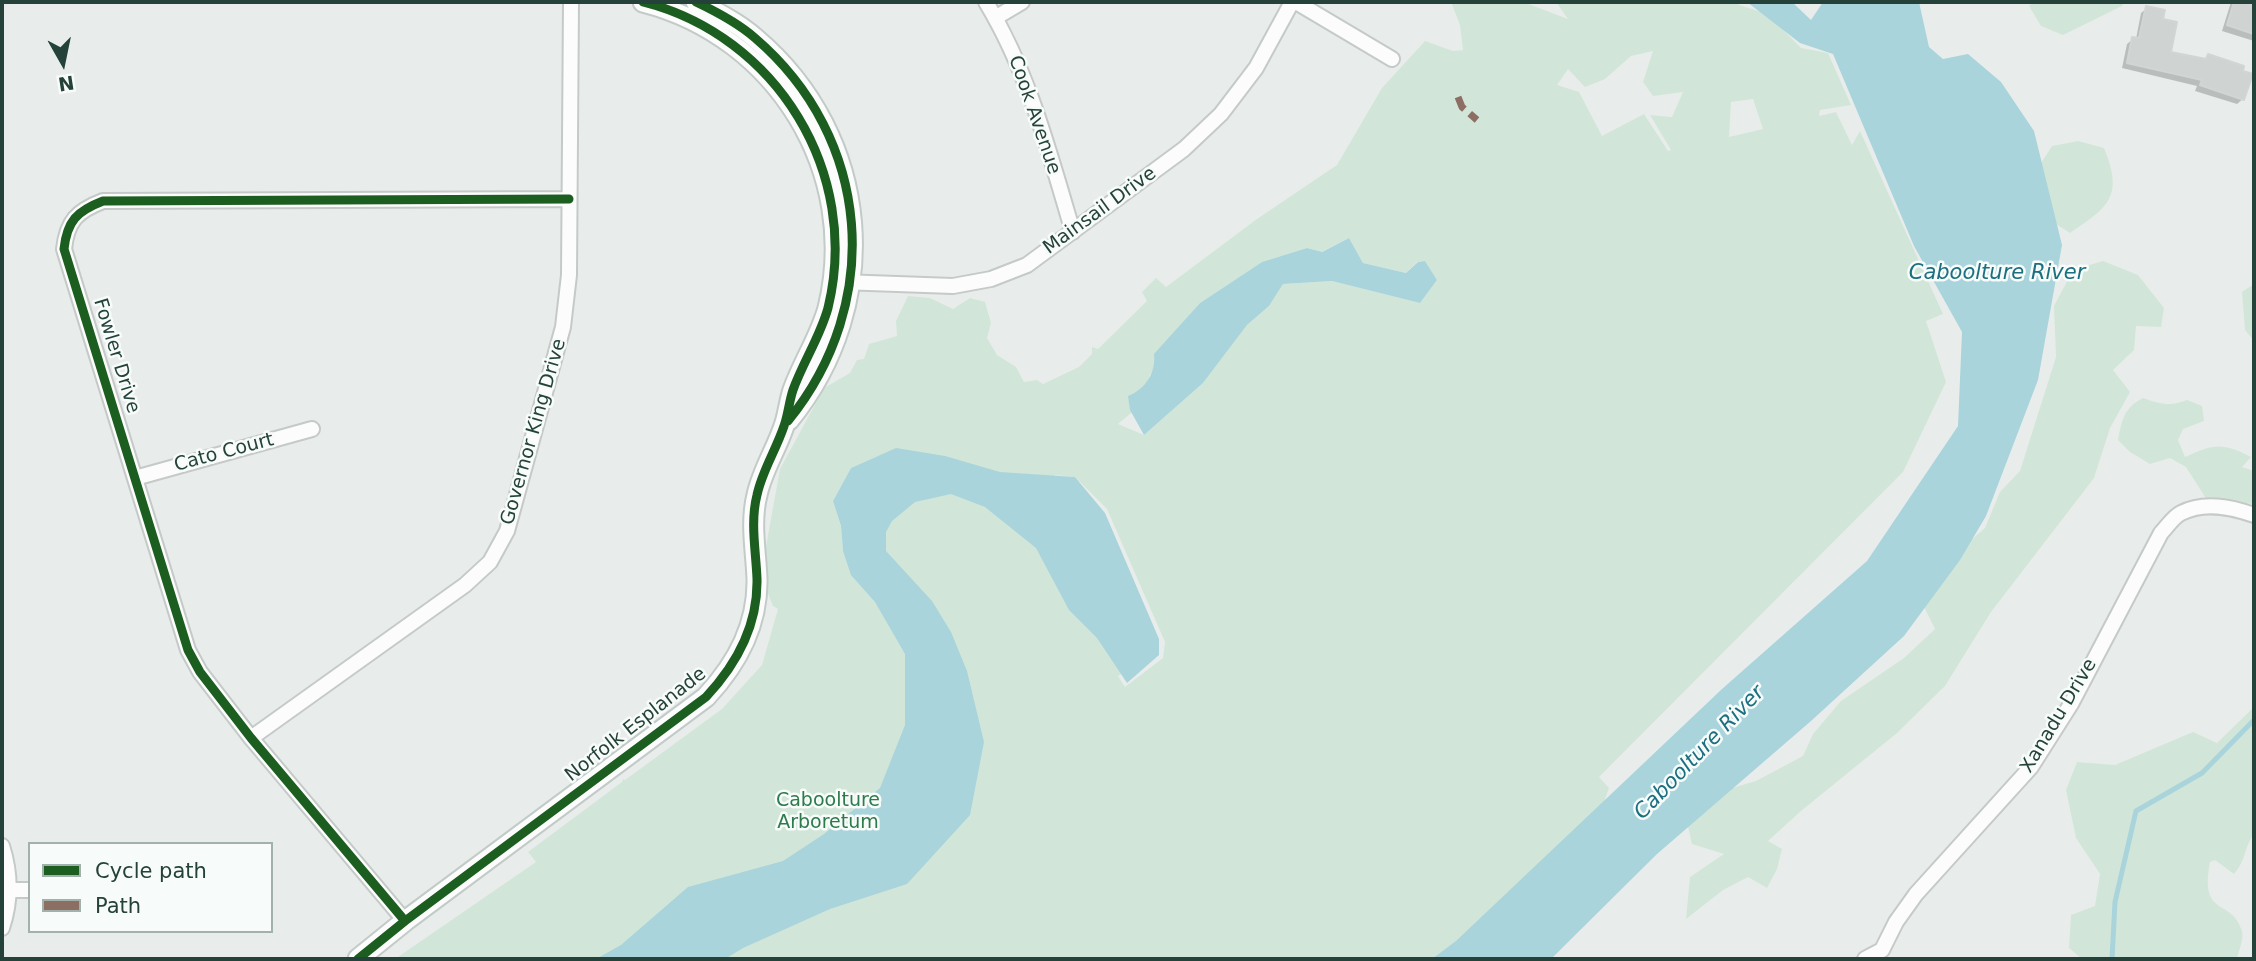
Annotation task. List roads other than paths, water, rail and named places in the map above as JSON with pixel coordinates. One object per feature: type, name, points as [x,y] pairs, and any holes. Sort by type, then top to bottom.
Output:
[{"type":"street","name":"Governor King Drive","points":[[251,738],[465,585],[490,562],[507,531],[563,327],[569,275],[571,2]]},
{"type":"street","points":[[643,2],[689,18],[719,34],[768,76],[788,100],[806,129],[820,161],[830,202],[841,282]]},
{"type":"street","points":[[696,2],[721,14],[755,37],[789,72],[813,105],[831,139],[845,180],[851,213],[853,243],[841,282]]},
{"type":"street","name":"Cook Avenue","points":[[986,2],[1027,84],[1073,232]]},
{"type":"street","points":[[995,18],[1022,2]]},
{"type":"street","points":[[1294,2],[1392,59]]},
{"type":"street","name":"Mainsail Drive","points":[[841,282],[953,286],[991,279],[1027,265],[1184,149],[1221,114],[1256,68],[1294,2]]},
{"type":"street","name":"Fowler Drive","points":[[405,921],[251,738],[200,673],[188,650],[64,249],[66,236],[73,218],[86,207],[103,201],[569,199]]},
{"type":"street","name":"Norfolk Esplanade","points":[[358,959],[706,697],[726,675],[740,654],[755,606],[757,581],[753,524],[756,496],[767,462],[784,426],[793,390],[841,282]]},
{"type":"street","name":"Cato Court","points":[[135,478],[312,429]]},
{"type":"street","name":"Xanadu Drive","points":[[1865,959],[1887,954],[1896,922],[1916,894],[2031,767],[2071,704],[2161,533],[2179,513],[2206,505],[2236,509],[2254,515]]},
{"type":"street","points":[[2,846],[10,890],[2,928]]},
{"type":"street","points":[[10,890],[28,890]]},
{"type":"water","name":"Caboolture River","points":[[1747,2],[1792,2],[1811,20],[1823,2],[1919,2],[1929,47],[1943,59],[1968,54],[2001,82],[2034,131],[2062,245],[2038,380],[1986,516],[1960,560],[1904,636],[1811,721],[1657,854],[1551,959],[1432,959],[1456,941],[1722,689],[1867,561],[1958,426],[1962,332],[1914,246],[1833,54],[1800,43]]},
{"type":"water","points":[[1349,238],[1363,263],[1406,273],[1418,262],[1425,261],[1437,280],[1420,303],[1332,281],[1283,284],[1269,306],[1247,325],[1203,383],[1144,435],[1130,410],[1128,396],[1145,384],[1153,367],[1154,354],[1200,303],[1262,262],[1307,248],[1322,252]]},
{"type":"water","points":[[896,448],[945,456],[1000,472],[1075,477],[1105,513],[1159,639],[1159,655],[1127,683],[1097,638],[1069,610],[1036,548],[985,507],[951,494],[915,502],[892,521],[886,532],[886,551],[932,601],[951,632],[967,671],[984,742],[970,815],[907,884],[830,909],[743,948],[725,959],[596,959],[621,945],[688,887],[783,861],[824,834],[880,788],[905,725],[905,654],[875,602],[851,575],[843,551],[841,526],[833,501],[851,468]]},
{"type":"waterway","points":[[2112,959],[2115,902],[2136,811],[2202,773],[2254,720]]},
{"type":"park label","name":"Caboolture Arboretum","points":[[828,812]]}]
